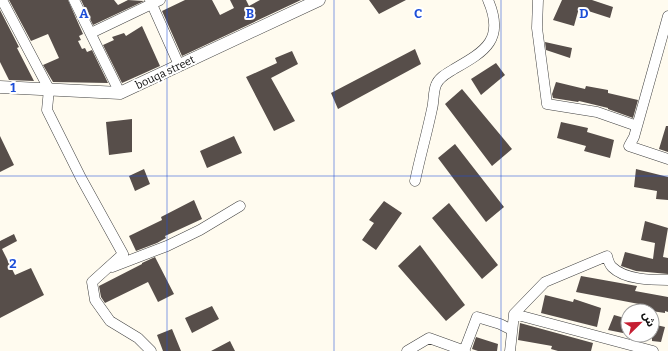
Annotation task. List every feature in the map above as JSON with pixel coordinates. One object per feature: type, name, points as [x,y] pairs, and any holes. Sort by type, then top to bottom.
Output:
[{"type":"street","points":[[2,0],[49,89],[47,110],[81,178],[123,254],[92,282],[95,300],[110,321],[138,338],[151,351]]},
{"type":"street","points":[[74,0],[120,93]]},
{"type":"street","name":"bouqa street","points":[[0,87],[120,93],[319,0]]},
{"type":"street","points":[[415,181],[436,84],[444,75],[487,48],[494,32],[493,13],[488,0]]},
{"type":"street","points":[[538,0],[537,28],[547,104],[598,112],[637,126]]},
{"type":"street","points":[[91,33],[154,1],[179,65]]},
{"type":"street","points":[[668,16],[634,137],[629,146],[668,159]]},
{"type":"street","points":[[106,270],[200,230],[240,206]]},
{"type":"street","points":[[510,351],[514,314],[545,282],[607,256],[611,267],[623,275],[651,280],[668,280]]},
{"type":"street","points":[[514,314],[653,351]]},
{"type":"street","points":[[407,351],[429,338],[465,351],[477,317],[500,324],[512,330]]},
{"type":"building","points":[[9,0],[68,0],[83,34],[79,36],[81,40],[78,41],[82,49],[85,48],[87,52],[92,50],[108,83],[53,82],[43,65],[59,58],[48,34],[31,41]]},
{"type":"building","points":[[81,0],[114,0],[118,5],[128,0],[144,1],[93,25]]},
{"type":"building","points":[[185,0],[212,0],[220,15],[234,8],[230,0],[246,0],[249,6],[260,0],[301,0],[182,56],[162,11]]},
{"type":"building","points":[[369,0],[406,0],[379,14]]},
{"type":"building","points":[[562,0],[592,0],[613,7],[610,18],[579,8],[574,26],[553,20]]},
{"type":"building","points":[[0,10],[34,81],[9,80],[0,62]]},
{"type":"building","points":[[142,26],[160,66],[122,83],[103,45],[114,40],[112,37],[124,33],[126,36]]},
{"type":"building","points":[[545,42],[572,48],[570,58],[546,50]]},
{"type":"building","points":[[415,49],[421,64],[338,109],[331,93]]},
{"type":"building","points":[[292,51],[298,64],[271,78],[295,121],[274,131],[246,77],[277,63],[275,58]]},
{"type":"building","points":[[496,63],[505,75],[481,95],[471,79]]},
{"type":"building","points":[[556,82],[585,89],[586,86],[608,90],[608,93],[638,100],[633,118],[608,108],[579,101],[553,98],[552,94]]},
{"type":"building","points":[[462,89],[512,149],[492,166],[445,104]]},
{"type":"building","points":[[132,119],[132,152],[109,155],[106,122]]},
{"type":"building","points":[[561,122],[588,128],[587,132],[614,140],[610,158],[584,151],[586,146],[557,138]]},
{"type":"building","points":[[666,126],[668,126],[668,152],[659,149]]},
{"type":"building","points":[[0,136],[14,165],[0,172]]},
{"type":"building","points":[[234,136],[242,153],[207,168],[200,151]]},
{"type":"building","points":[[455,144],[504,207],[486,222],[438,158]]},
{"type":"building","points":[[144,169],[150,184],[135,191],[129,176]]},
{"type":"building","points":[[636,169],[668,177],[668,200],[656,199],[657,191],[634,187]]},
{"type":"building","points":[[194,200],[202,219],[165,236],[166,238],[157,243],[136,251],[129,236],[162,220],[161,217]]},
{"type":"building","points":[[384,201],[402,213],[376,250],[362,240],[374,223],[369,220]]},
{"type":"building","points":[[449,203],[498,265],[482,279],[432,218]]},
{"type":"building","points":[[645,221],[668,228],[663,257],[668,258],[668,274],[636,271],[621,266],[625,252],[653,259],[655,243],[641,240]]},
{"type":"building","points":[[14,234],[17,241],[2,249],[15,275],[31,268],[44,295],[0,318],[0,241]]},
{"type":"building","points":[[420,245],[465,305],[446,321],[398,266]]},
{"type":"building","points":[[155,257],[174,294],[158,302],[148,282],[105,303],[101,297],[99,286]]},
{"type":"building","points":[[581,276],[637,286],[635,291],[668,297],[668,312],[660,312],[660,303],[634,303],[576,292]]},
{"type":"building","points":[[545,295],[573,302],[574,299],[601,308],[597,327],[541,313]]},
{"type":"building","points":[[212,306],[219,319],[192,333],[185,318]]},
{"type":"building","points":[[614,315],[620,317],[620,332],[608,330]]},
{"type":"building","points":[[520,323],[593,343],[591,351],[558,351],[551,349],[552,346],[518,340]]},
{"type":"building","points":[[660,326],[665,327],[660,342]]},
{"type":"building","points":[[172,329],[181,351],[163,351],[157,335]]},
{"type":"building","points":[[476,337],[498,344],[497,351],[478,351],[472,349]]},
{"type":"building","points":[[230,341],[235,351],[211,351]]}]
